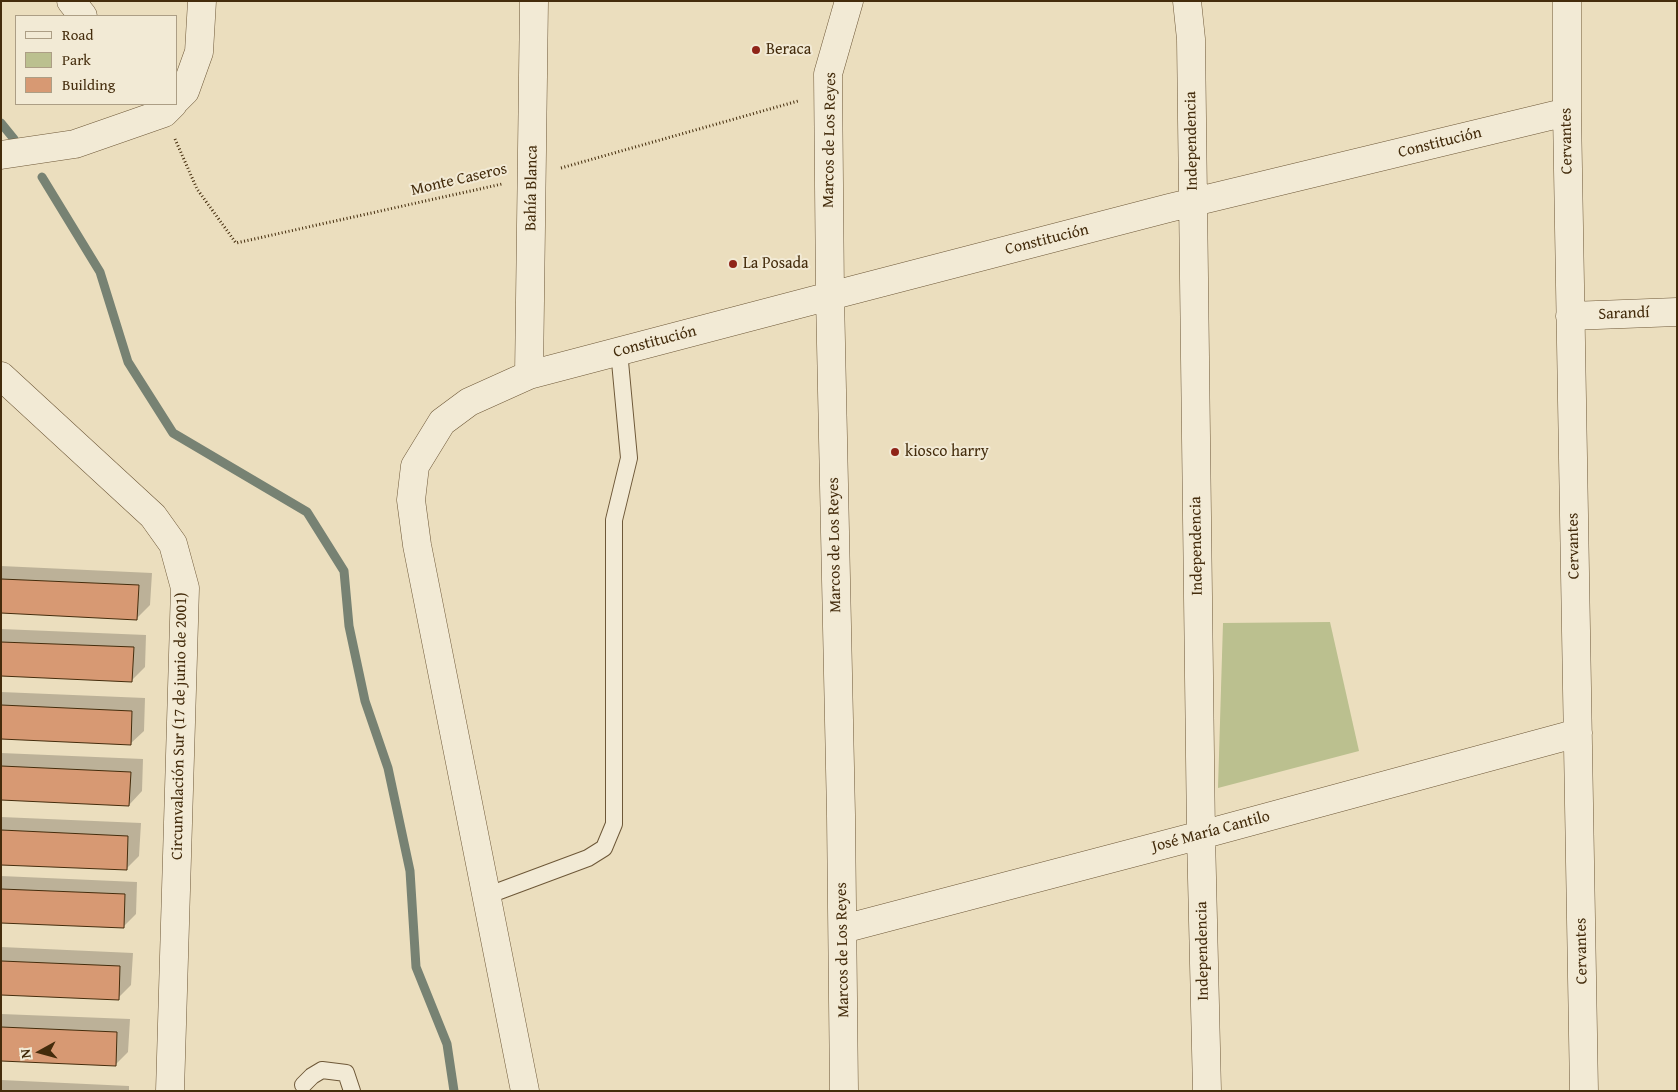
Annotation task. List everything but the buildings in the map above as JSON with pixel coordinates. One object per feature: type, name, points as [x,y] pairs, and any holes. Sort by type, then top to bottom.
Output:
[{"type":"street","points":[[71,1],[82,15]]},
{"type":"street","points":[[178,97],[185,91],[200,52],[202,1]]},
{"type":"street","name":"Bahía Blanca","points":[[529,375],[534,1]]},
{"type":"street","name":"Marcos de Los Reyes","points":[[844,1091],[843,929],[830,296],[828,74],[849,1]]},
{"type":"street","name":"Independencia","points":[[1187,1],[1191,38],[1201,835],[1207,1091]]},
{"type":"street","name":"Cervantes","points":[[1567,1],[1570,316],[1584,1091]]},
{"type":"street","points":[[1,155],[75,144],[168,105]]},
{"type":"street","name":"Constitución","points":[[525,1091],[417,545],[411,500],[415,466],[442,422],[469,402],[529,375],[1193,202],[1567,112]]},
{"type":"street","name":"Sarandí","points":[[1570,316],[1677,312]]},
{"type":"street","name":"Circunvalación Sur (17 de junio de 2001)","points":[[1,376],[153,516],[174,544],[185,588],[170,1091]]},
{"type":"street","name":"José María Cantilo","points":[[843,929],[1578,733]]},
{"type":"lane","points":[[486,896],[588,858],[604,848],[614,824],[614,520],[629,458],[619,352]]},
{"type":"lane","points":[[303,1085],[322,1070],[346,1073],[352,1091]]},
{"type":"path","name":"Monte Caseros","points":[[168,105],[196,189],[236,243],[532,177],[829,92]]},
{"type":"green space","points":[[1330,622],[1359,751],[1218,788],[1223,623]]},
{"type":"waterway","points":[[1,123],[14,139]]},
{"type":"waterway","points":[[42,177],[100,272],[128,362],[173,433],[307,512],[344,571],[349,626],[365,701],[388,768],[410,871],[416,967],[447,1044],[454,1091]]},
{"type":"place","name":"Beraca","points":[[756,50]]},
{"type":"place","name":"La Posada","points":[[733,264]]},
{"type":"place","name":"kiosco harry","points":[[895,452]]}]
